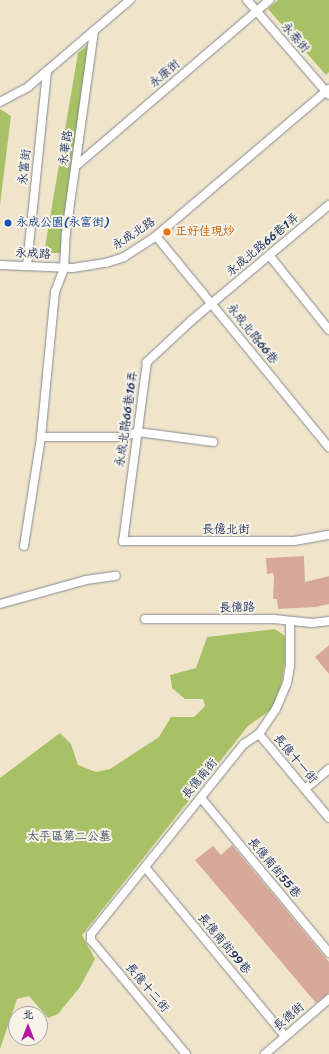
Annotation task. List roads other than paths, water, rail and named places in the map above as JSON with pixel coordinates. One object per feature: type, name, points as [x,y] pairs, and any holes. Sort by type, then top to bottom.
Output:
[{"type":"street","points":[[0,102],[28,87],[130,0]]},
{"type":"street","name":"永泰街","points":[[247,0],[328,92]]},
{"type":"street","name":"永康街","points":[[76,166],[270,0]]},
{"type":"street","name":"永華路","points":[[64,268],[94,31]]},
{"type":"street","name":"永富街","points":[[27,265],[47,71]]},
{"type":"street","name":"永成北路","points":[[64,268],[106,263],[124,257],[156,236],[328,92]]},
{"type":"street","name":"永成北路66巷1弄","points":[[212,303],[329,205]]},
{"type":"street","name":"永成北路66巷","points":[[156,236],[329,447]]},
{"type":"street","points":[[269,255],[328,326]]},
{"type":"street","name":"永成路","points":[[0,265],[27,265],[64,268]]},
{"type":"street","points":[[24,546],[41,437],[56,292],[64,268]]},
{"type":"street","name":"永成北路66巷16弄","points":[[123,541],[147,362],[212,303]]},
{"type":"street","points":[[41,437],[122,437],[138,432],[214,442]]},
{"type":"street","name":"長億北街","points":[[123,541],[294,541],[329,535]]},
{"type":"street","points":[[0,604],[86,580],[116,576]]},
{"type":"street","name":"長億路","points":[[145,619],[274,619],[290,622],[329,620]]},
{"type":"street","name":"長億南街","points":[[91,937],[244,744],[259,734],[276,709],[287,683],[290,666],[290,622]]},
{"type":"street","name":"長億十一街","points":[[259,734],[329,818]]},
{"type":"street","points":[[305,789],[329,769]]},
{"type":"street","name":"長億南街55巷","points":[[201,798],[329,954]]},
{"type":"street","name":"長億南街99巷","points":[[145,867],[285,1036]]},
{"type":"street","name":"長億十二街","points":[[91,937],[186,1054]]},
{"type":"street","name":"長德街","points":[[265,1054],[329,999]]},
{"type":"place","name":"永成公園(永富街)","points":[[8,223]]},
{"type":"place","name":"正好佳現炒","points":[[167,232]]},
{"type":"park label","name":"太平區第二公墓","points":[[69,837]]}]
